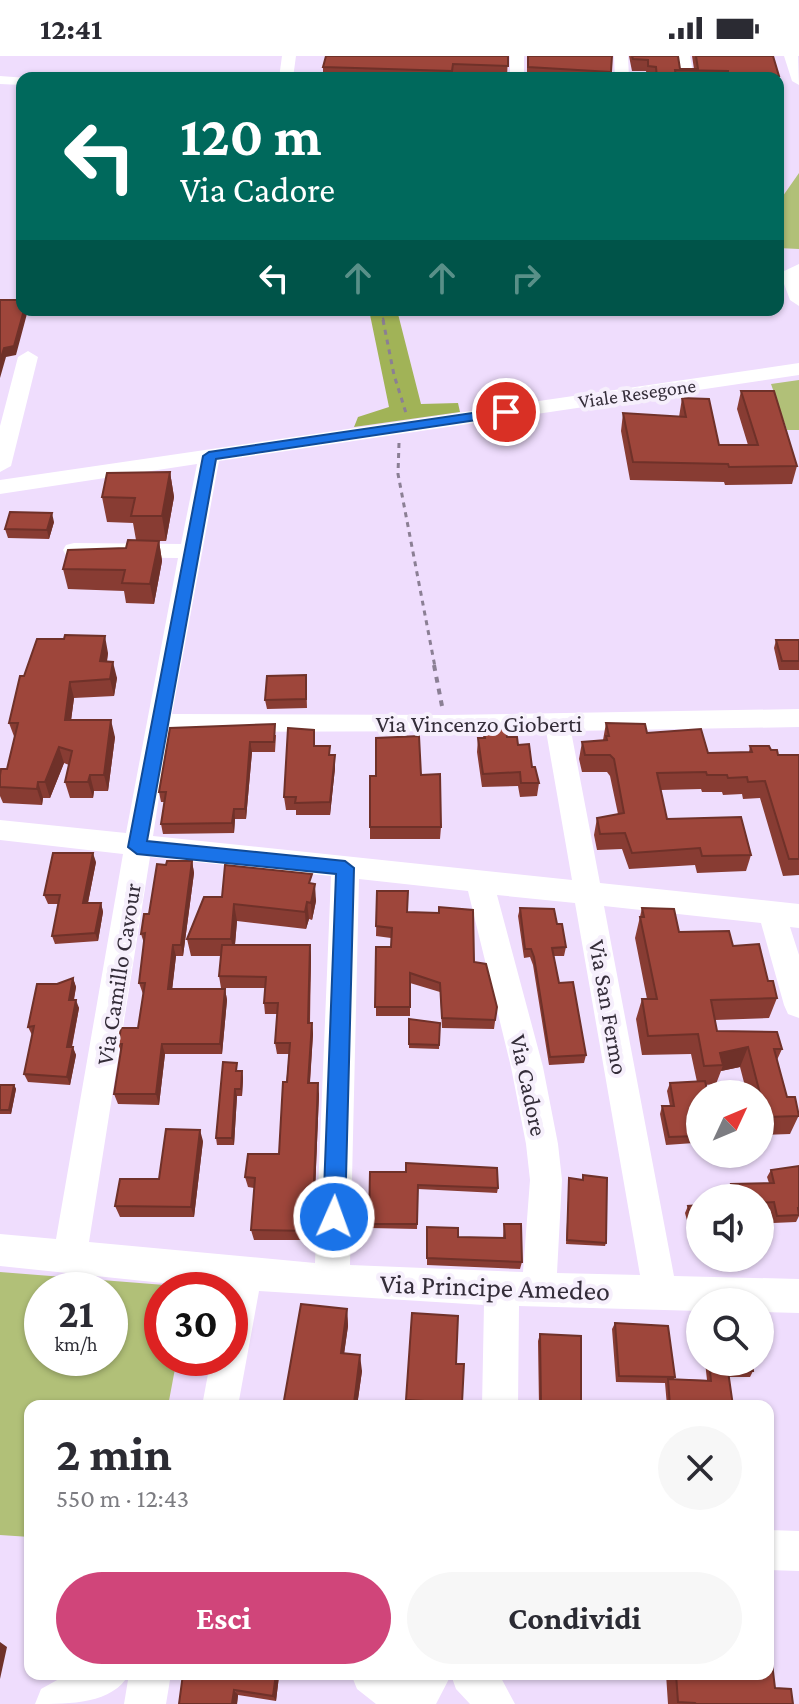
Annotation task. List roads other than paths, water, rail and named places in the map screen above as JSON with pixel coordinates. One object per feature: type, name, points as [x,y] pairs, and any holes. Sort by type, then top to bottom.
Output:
[{"type":"street","points":[[791,56],[799,81]]},
{"type":"street","points":[[799,269],[789,273],[799,300]]},
{"type":"street","points":[[0,466],[28,357]]},
{"type":"street","name":"Viale Resegone","points":[[0,487],[799,369]]},
{"type":"street","name":"Via Camillo Cavour","points":[[70,1256],[158,723],[209,456]]},
{"type":"street","points":[[74,550],[191,551]]},
{"type":"street","name":"Via Vincenzo Gioberti","points":[[158,723],[445,724],[799,718]]},
{"type":"street","name":"Via San Fermo","points":[[557,722],[660,1293]]},
{"type":"street","points":[[0,830],[786,915],[799,1005]]},
{"type":"street","points":[[332,1281],[345,868]]},
{"type":"street","name":"Via Cadore","points":[[480,883],[527,1067],[542,1144],[546,1180],[539,1290]]},
{"type":"street","name":"Via Principe Amedeo","points":[[0,1250],[332,1281],[502,1289],[799,1296]]},
{"type":"street","points":[[500,1400],[502,1289]]},
{"type":"street","points":[[221,1400],[225,1376]]},
{"type":"street","points":[[774,1550],[799,1551]]},
{"type":"street","points":[[39,1704],[64,1680]]},
{"type":"street","points":[[56,1704],[98,1680]]},
{"type":"street","points":[[145,1704],[149,1680]]},
{"type":"street","points":[[381,1680],[401,1704]]},
{"type":"street","points":[[413,1704],[427,1680]]},
{"type":"street","points":[[478,1680],[494,1704]]},
{"type":"street","points":[[501,1704],[502,1680]]}]
